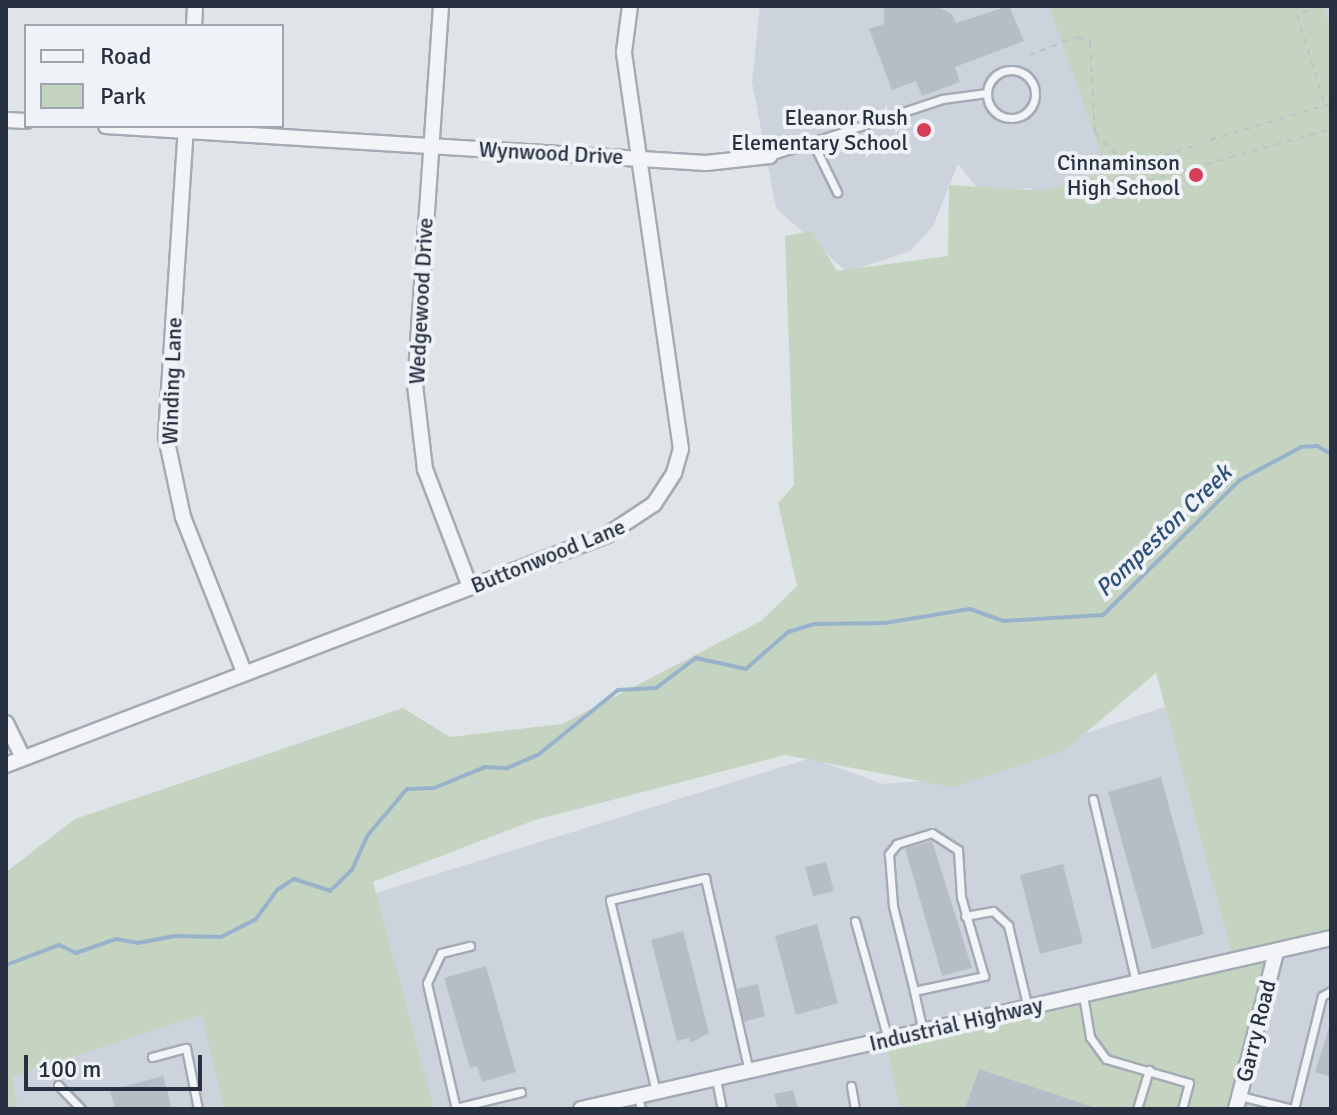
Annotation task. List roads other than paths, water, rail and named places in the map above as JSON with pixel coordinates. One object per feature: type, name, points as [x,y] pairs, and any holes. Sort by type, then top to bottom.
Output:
[{"type":"street","name":"Wedgewood Drive","points":[[441,6],[428,146],[415,385],[425,469],[470,587]]},
{"type":"street","name":"Buttonwood Lane","points":[[6,765],[634,521],[654,504],[674,473],[679,423],[624,52],[630,6]]},
{"type":"street","name":"Wynwood Drive","points":[[186,128],[706,163],[770,156]]},
{"type":"street","name":"Winding Lane","points":[[186,128],[166,437],[183,517],[244,672]]},
{"type":"street","points":[[6,723],[23,758]]},
{"type":"street","name":"Industrial Highway","points":[[581,1109],[639,1103],[656,1092],[1331,938]]},
{"type":"street","name":"Garry Road","points":[[1238,1102],[1276,952]]},
{"type":"lane","name":"Wynwood Drive","points":[[1014,71],[1028,78],[1035,92],[1031,108],[1011,118],[996,113],[987,93],[999,74],[1014,71]]},
{"type":"lane","name":"Wynwood Drive","points":[[770,156],[942,99],[987,93]]},
{"type":"lane","points":[[813,143],[837,192]]},
{"type":"lane","points":[[1093,799],[1136,983]]},
{"type":"lane","points":[[914,991],[984,976],[965,916],[958,850],[932,833],[897,844],[889,854],[893,906],[923,1032]]},
{"type":"lane","points":[[656,1092],[610,900],[691,881],[705,878],[749,1071]]},
{"type":"lane","points":[[965,916],[993,911],[1008,925],[1028,1008]]},
{"type":"lane","points":[[855,921],[888,1039]]},
{"type":"lane","points":[[470,946],[441,953],[427,983],[456,1109],[521,1092]]},
{"type":"lane","points":[[1238,1102],[1294,1109],[1322,996],[1331,991]]},
{"type":"lane","points":[[1083,995],[1090,1037],[1106,1059],[1189,1083],[1182,1109]]},
{"type":"lane","points":[[152,1057],[186,1048],[198,1109]]},
{"type":"lane","points":[[1137,1109],[1149,1070]]},
{"type":"lane","points":[[716,1079],[722,1109]]},
{"type":"lane","points":[[58,1085],[81,1109]]},
{"type":"lane","points":[[851,1086],[855,1109]]},
{"type":"waterway","name":"Pompeston Creek","points":[[6,965],[59,945],[76,953],[116,939],[138,943],[174,936],[221,937],[256,919],[277,890],[294,879],[330,891],[352,870],[367,836],[407,789],[434,788],[485,767],[507,768],[538,755],[618,690],[656,688],[696,658],[746,669],[788,632],[815,624],[885,623],[970,609],[1003,621],[1103,615],[1240,480],[1301,447],[1317,446],[1331,454]]},
{"type":"place","name":"Eleanor Rush Elementary School","points":[[924,130]]},
{"type":"place","name":"Cinnaminson High School","points":[[1196,175]]}]
